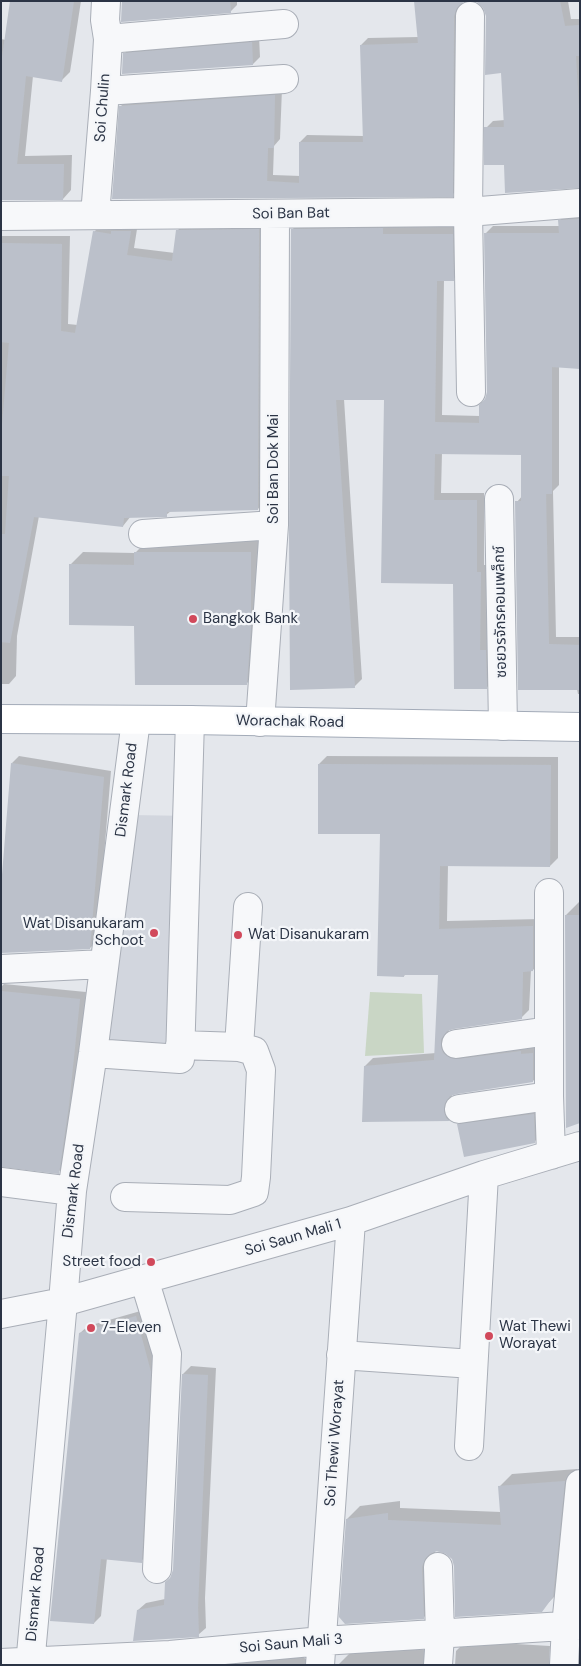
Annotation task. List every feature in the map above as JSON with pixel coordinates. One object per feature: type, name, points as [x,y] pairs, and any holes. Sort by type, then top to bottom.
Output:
[{"type":"main road","name":"Worachak Road","points":[[1,719],[190,720],[580,727]]},
{"type":"street","name":"Soi Chulin","points":[[95,215],[108,39],[105,20],[106,1]]},
{"type":"street","points":[[470,16],[468,212],[471,392]]},
{"type":"street","points":[[108,39],[284,24]]},
{"type":"street","points":[[105,91],[284,79]]},
{"type":"street","name":"Soi Ban Bat","points":[[1,216],[468,212],[580,203]]},
{"type":"street","name":"Soi Ban Dok Mai","points":[[260,722],[274,525],[275,214]]},
{"type":"street","name":"ซอยวรจักรคอมเพล็กซ์","points":[[499,499],[503,726]]},
{"type":"street","points":[[143,534],[274,525]]},
{"type":"street","name":"Dismark Road","points":[[30,1663],[72,1191],[93,1053],[136,720]]},
{"type":"street","points":[[93,1053],[180,1059],[190,720]]},
{"type":"street","points":[[549,893],[549,1096],[551,1155]]},
{"type":"street","points":[[239,1047],[248,907]]},
{"type":"street","points":[[1,969],[104,964]]},
{"type":"street","points":[[456,1044],[549,1031]]},
{"type":"street","points":[[125,1197],[230,1200],[254,1192],[261,1070],[254,1051],[239,1047],[180,1045]]},
{"type":"street","points":[[459,1109],[549,1096]]},
{"type":"street","name":"Soi Saun Mali 1","points":[[1,1314],[63,1302],[351,1221],[484,1175],[580,1146]]},
{"type":"street","points":[[469,1446],[484,1175]]},
{"type":"street","points":[[1,1182],[72,1191]]},
{"type":"street","name":"Soi Thewi Worayat","points":[[321,1653],[351,1221]]},
{"type":"street","points":[[144,1280],[167,1354],[158,1569]]},
{"type":"street","points":[[342,1355],[473,1364]]},
{"type":"street","points":[[564,1665],[573,1626],[579,1484]]},
{"type":"street","points":[[438,1567],[440,1635],[438,1665]]},
{"type":"street","name":"Soi Saun Mali 3","points":[[1,1662],[30,1663],[170,1655],[321,1653],[440,1635],[573,1626]]},
{"type":"shaded area","name":"Wat Disanukaram Schoot","points":[[131,815],[192,816],[185,1054],[108,1049]]},
{"type":"green space","points":[[370,992],[422,994],[424,1053],[365,1056]]},
{"type":"building","points":[[10,1],[74,1],[62,82],[26,76],[17,164],[64,164],[63,200],[1,200],[1,64]]},
{"type":"building","points":[[122,1],[230,1],[231,13],[121,22]]},
{"type":"building","points":[[414,1],[466,1],[457,8],[454,16],[453,197],[112,199],[119,106],[275,95],[274,148],[268,148],[267,181],[299,183],[299,142],[363,142],[360,45],[418,43]]},
{"type":"building","points":[[474,1],[560,1],[565,26],[580,25],[580,56],[576,56],[580,128],[580,188],[505,193],[504,165],[484,165],[484,127],[504,127],[501,73],[485,75],[486,16],[483,8]]},
{"type":"building","points":[[252,42],[253,65],[122,74],[123,53]]},
{"type":"building","points":[[580,219],[580,369],[552,367],[552,494],[546,494],[549,644],[580,645],[580,690],[518,690],[515,501],[521,501],[521,455],[435,454],[434,500],[477,500],[477,572],[481,572],[480,650],[486,650],[487,689],[454,689],[453,584],[381,583],[384,400],[336,400],[355,688],[290,690],[291,229],[383,228],[383,234],[453,234],[454,281],[437,281],[435,422],[479,423],[479,405],[485,399],[487,392],[484,233],[559,233],[558,220]]},
{"type":"building","points":[[259,229],[258,510],[167,512],[167,517],[124,518],[123,527],[34,517],[10,643],[1,642],[1,534],[5,534],[9,476],[1,476],[1,437],[9,343],[1,342],[1,243],[62,244],[61,331],[75,333],[93,231],[111,234],[111,231],[131,231],[127,255],[172,261],[176,230]]},
{"type":"building","name":"Bangkok Bank","points":[[134,552],[251,552],[251,627],[247,685],[135,685],[134,626],[69,625],[69,564],[134,565]]},
{"type":"building","points":[[11,763],[104,777],[90,949],[1,953],[1,887]]},
{"type":"building","points":[[318,764],[551,765],[550,867],[440,866],[439,929],[533,926],[533,971],[523,972],[522,1019],[447,1031],[441,1039],[443,1053],[450,1058],[458,1059],[521,1051],[521,1054],[533,1053],[533,1082],[450,1096],[445,1103],[444,1111],[446,1118],[450,1121],[362,1122],[364,1066],[434,1060],[438,975],[377,976],[380,834],[318,834]]},
{"type":"building","points":[[565,915],[580,915],[580,1123],[566,1128]]},
{"type":"building","points":[[1,991],[80,999],[69,1105],[59,1174],[1,1167]]},
{"type":"building","points":[[534,1114],[535,1143],[464,1157],[457,1124]]},
{"type":"building","points":[[136,1316],[151,1372],[142,1563],[101,1559],[94,1624],[50,1621],[79,1333]]},
{"type":"building","points":[[182,1374],[208,1375],[198,1607],[199,1637],[133,1641],[137,1610],[164,1605],[165,1582],[170,1578],[173,1570]]},
{"type":"building","points":[[565,1481],[553,1597],[542,1612],[455,1617],[454,1566],[452,1559],[446,1554],[437,1551],[425,1559],[422,1567],[424,1619],[345,1624],[339,1617],[346,1519],[388,1513],[388,1520],[501,1525],[498,1486]]},
{"type":"place","name":"Bangkok Bank","points":[[193,619]]},
{"type":"place","name":"Wat Disanukaram Schoot","points":[[154,933]]},
{"type":"place","name":"Wat Disanukaram","points":[[238,935]]},
{"type":"place","name":"Street food","points":[[151,1262]]},
{"type":"place","name":"7-Eleven","points":[[91,1328]]},
{"type":"place","name":"Wat Thewi Worayat","points":[[489,1336]]}]
